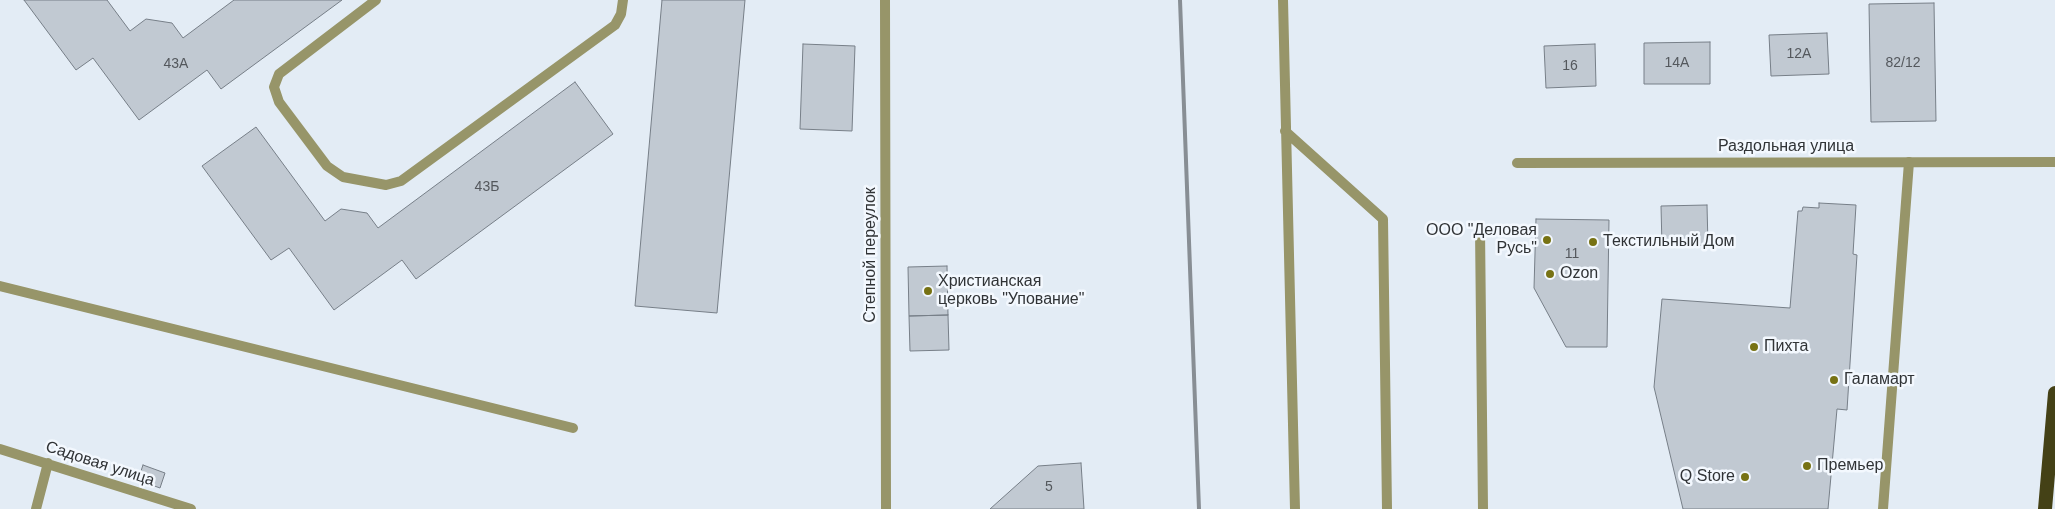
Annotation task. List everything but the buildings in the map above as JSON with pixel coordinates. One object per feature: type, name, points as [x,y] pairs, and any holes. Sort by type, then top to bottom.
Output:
[{"type":"highway","points":[[2045,509],[2055,393]]},
{"type":"street","points":[[376,0],[279,74],[274,87],[279,102],[326,166],[342,177],[386,185],[402,181],[615,25],[621,14],[622,0]]},
{"type":"street","name":"Степной переулок","points":[[885,0],[886,509]]},
{"type":"street","points":[[1283,0],[1295,509]]},
{"type":"street","points":[[1285,131],[1383,219],[1387,509]]},
{"type":"street","points":[[1883,509],[1909,162]]},
{"type":"street","name":"Раздольная улица","points":[[1517,163],[2055,162]]},
{"type":"street","points":[[1480,228],[1483,509]]},
{"type":"street","points":[[0,286],[573,428]]},
{"type":"street","name":"Садовая улица","points":[[0,449],[191,509]]},
{"type":"street","points":[[36,509],[48,464]]},
{"type":"railway","points":[[1180,0],[1199,509]]},
{"type":"place","name":"ООО \"Деловая Русь\"","points":[[1547,240]]},
{"type":"place","name":"Текстильный Дом","points":[[1593,242]]},
{"type":"place","name":"Ozon","points":[[1550,274]]},
{"type":"place","name":"Христианская церковь \"Упование\"","points":[[928,291]]},
{"type":"place","name":"Пихта","points":[[1754,347]]},
{"type":"place","name":"Галамарт","points":[[1834,380]]},
{"type":"place","name":"Премьер","points":[[1807,466]]},
{"type":"place","name":"Q Store","points":[[1745,477]]}]
